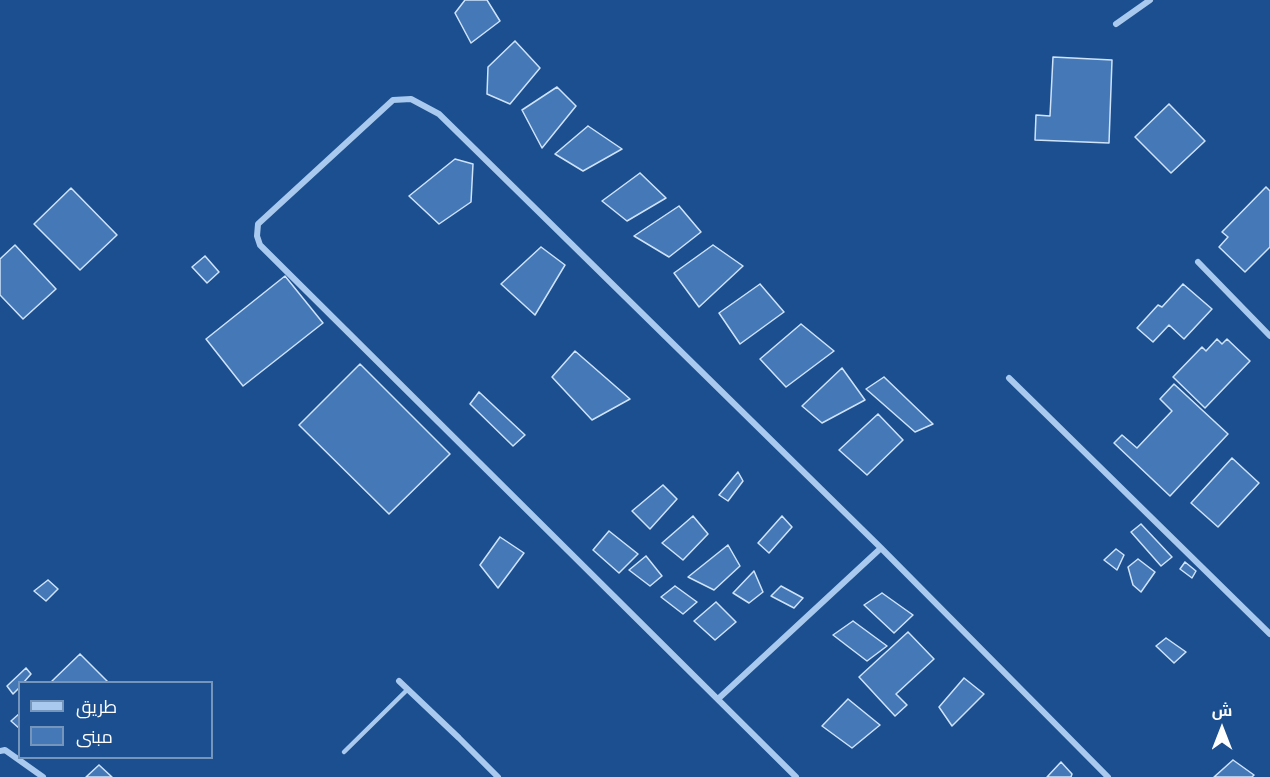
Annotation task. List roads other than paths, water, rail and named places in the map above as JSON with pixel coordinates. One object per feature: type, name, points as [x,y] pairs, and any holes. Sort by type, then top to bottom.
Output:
[{"type":"street","points":[[1116,24],[1150,0]]},
{"type":"street","points":[[796,777],[260,245],[257,236],[258,224],[393,99],[411,99],[439,114],[881,548],[1108,777]]},
{"type":"street","points":[[1198,262],[1270,336]]},
{"type":"street","points":[[1009,378],[1270,634]]},
{"type":"street","points":[[718,699],[881,548]]},
{"type":"street","points":[[399,681],[498,777]]},
{"type":"street","points":[[0,751],[5,750],[43,777]]},
{"type":"lane","points":[[344,752],[408,689]]}]
